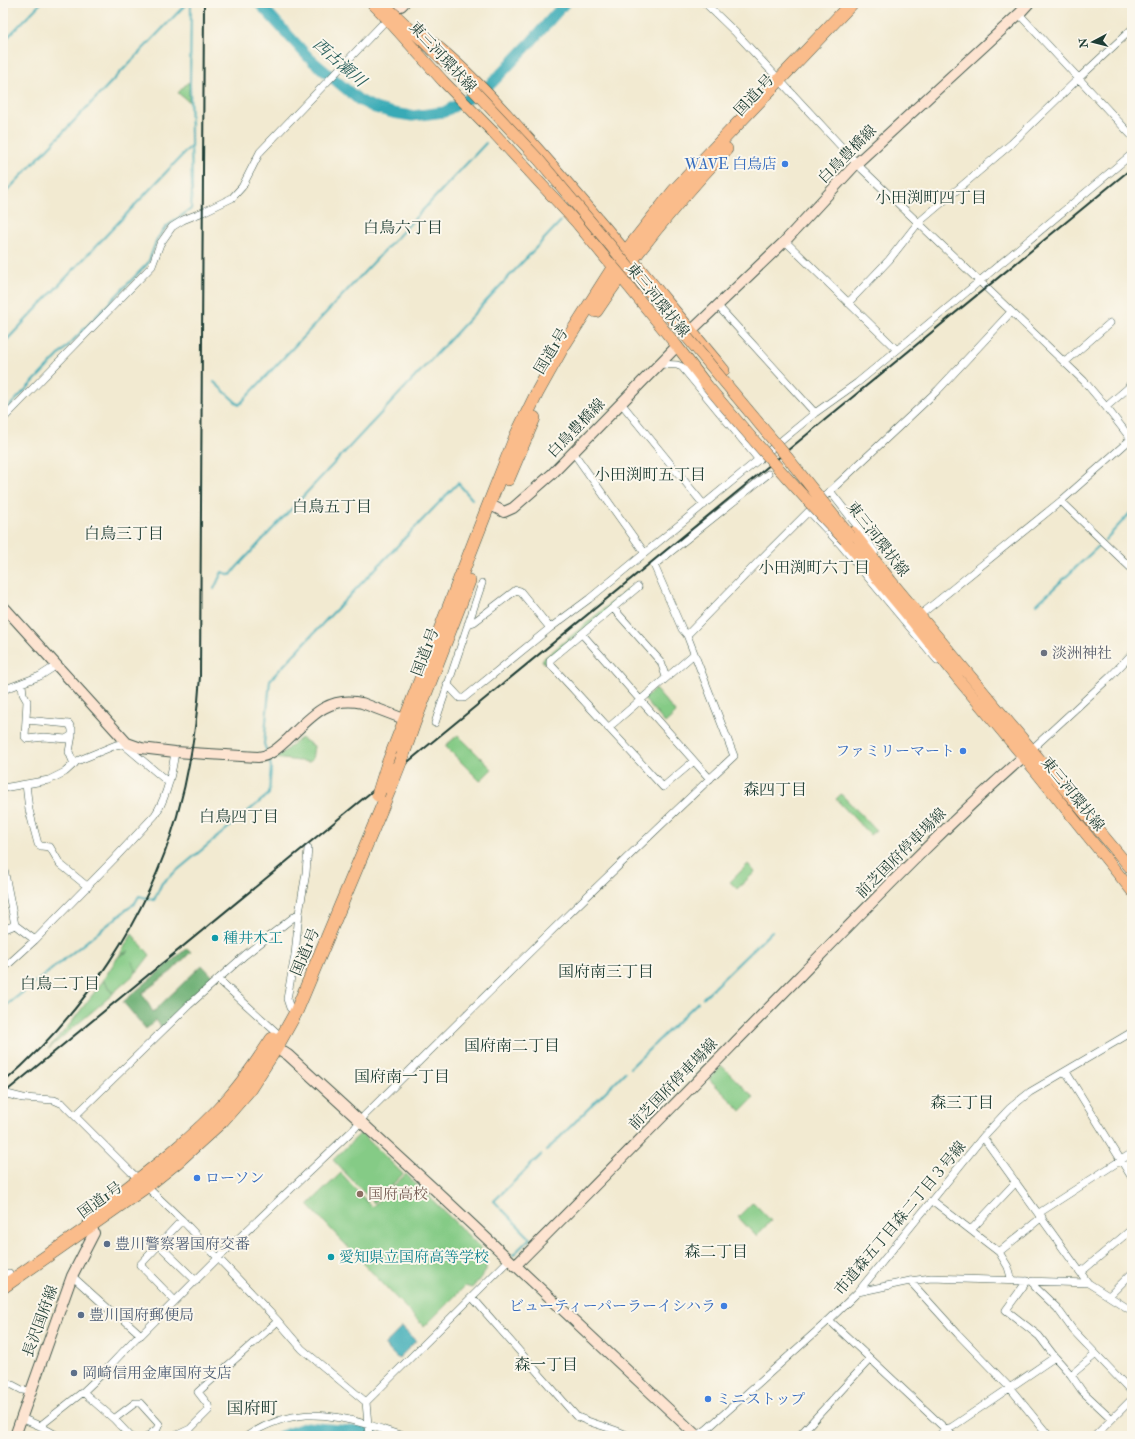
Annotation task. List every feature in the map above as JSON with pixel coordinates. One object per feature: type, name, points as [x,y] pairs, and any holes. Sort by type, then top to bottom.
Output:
[{"type":"highway","name":"国道1号","points":[[783,82],[852,3]]},
{"type":"highway","name":"国道1号","points":[[273,1045],[276,1032],[290,1008],[378,795],[387,766],[409,721],[492,506],[516,436],[538,391],[562,348],[674,191],[863,3]]},
{"type":"highway","name":"国道1号","points":[[3,1287],[143,1183],[229,1099],[273,1045],[296,1012],[308,986],[403,755],[409,721]]},
{"type":"highway","name":"国道1号","points":[[5,1275],[90,1222]]},
{"type":"main road","name":"東三河環状線","points":[[372,3],[383,6],[429,39],[459,66],[509,116],[576,192],[780,437],[849,536],[1032,749],[1132,870]]},
{"type":"main road","name":"白鳥豊橋線","points":[[691,331],[785,241],[856,163],[1019,14],[1029,3]]},
{"type":"main road","name":"東三河環状線","points":[[383,6],[443,81],[493,132],[576,222],[766,456],[806,501],[849,536]]},
{"type":"main road","name":"東三河環状線","points":[[399,18],[494,110],[539,160],[787,457],[887,584],[919,617],[959,680],[1132,891]]},
{"type":"main road","name":"白鳥豊橋線","points":[[492,506],[504,512],[513,508],[552,474],[677,346]]},
{"type":"main road","points":[[3,606],[57,665],[125,744],[141,748],[175,752],[258,757],[265,756],[281,746],[317,712],[327,706],[341,701],[354,701],[362,703],[409,721]]},
{"type":"main road","name":"前芝国府停車場線","points":[[512,1263],[591,1190],[885,888],[957,818],[1032,749]]},
{"type":"main road","points":[[273,1045],[288,1055],[433,1188],[697,1436]]},
{"type":"main road","name":"長沢国府線","points":[[15,1436],[72,1276],[94,1233],[90,1222]]},
{"type":"street","points":[[705,3],[783,82],[856,163],[1084,381],[1131,438],[1061,500],[919,617],[855,523],[830,491]]},
{"type":"street","points":[[3,420],[152,266],[160,244],[172,227],[232,198],[242,187],[260,152],[326,85],[335,73],[400,4]]},
{"type":"street","points":[[1019,14],[1132,136]]},
{"type":"street","points":[[848,303],[889,260],[918,223],[1011,144],[1132,29]]},
{"type":"street","points":[[447,684],[460,698],[464,698],[550,628],[589,599],[644,552],[816,413],[857,383],[1132,154]]},
{"type":"street","points":[[785,241],[897,350]]},
{"type":"street","points":[[717,305],[816,413]]},
{"type":"street","points":[[687,635],[809,511],[938,390],[1011,312]]},
{"type":"street","points":[[1065,362],[1110,323]]},
{"type":"street","points":[[660,364],[677,365],[682,367],[759,460]]},
{"type":"street","points":[[1106,407],[1128,388],[1132,381]]},
{"type":"street","points":[[621,403],[704,504]]},
{"type":"street","points":[[574,452],[644,552]]},
{"type":"street","points":[[40,1426],[83,1392],[103,1373],[136,1338],[141,1335],[218,1258],[338,1144],[437,1043],[734,756],[687,635],[682,629],[654,565],[768,474]]},
{"type":"street","points":[[1061,500],[1132,569]]},
{"type":"street","points":[[809,511],[840,544],[940,664],[959,680]]},
{"type":"street","points":[[435,722],[482,583]]},
{"type":"street","points":[[638,588],[550,660],[550,664],[663,787],[694,761]]},
{"type":"street","points":[[468,624],[474,622],[516,590],[520,591],[550,628]]},
{"type":"street","points":[[613,608],[660,662],[666,677]]},
{"type":"street","points":[[582,634],[710,779]]},
{"type":"street","points":[[608,728],[694,654]]},
{"type":"street","points":[[1032,749],[1111,676],[1132,654]]},
{"type":"street","points":[[3,690],[40,676],[57,665]]},
{"type":"street","points":[[22,684],[23,694],[27,702],[25,737],[27,739],[44,737],[66,739],[72,735]]},
{"type":"street","points":[[26,720],[69,724],[72,729],[70,752],[74,764]]},
{"type":"street","points":[[3,788],[50,780],[65,772],[77,761],[116,745],[125,744],[168,782]]},
{"type":"street","points":[[3,970],[88,886],[155,815],[160,807],[173,768],[175,752]]},
{"type":"street","points":[[26,784],[29,810],[38,844],[41,846],[50,847],[60,864],[88,886]]},
{"type":"street","points":[[290,1008],[287,999],[295,955],[308,848]]},
{"type":"street","points":[[3,864],[15,925],[35,940]]},
{"type":"street","points":[[76,1115],[218,979],[245,955],[299,913]]},
{"type":"street","points":[[3,930],[15,925]]},
{"type":"street","points":[[218,979],[276,1032]]},
{"type":"street","name":"市道森五丁目森二丁目３号線","points":[[697,1436],[707,1429],[829,1320],[858,1292],[1002,1116],[1030,1092],[1132,1032]]},
{"type":"street","points":[[1065,1072],[1132,1178]]},
{"type":"street","points":[[4,1095],[54,1100],[63,1104],[76,1115],[182,1220],[278,1321],[302,1349],[366,1402],[369,1430]]},
{"type":"street","points":[[984,1137],[1088,1283],[1132,1311]]},
{"type":"street","points":[[999,1252],[1040,1215],[1132,1152]]},
{"type":"street","points":[[971,1230],[1016,1182]]},
{"type":"street","points":[[933,1201],[999,1252],[1008,1266],[1012,1281]]},
{"type":"street","points":[[175,1301],[140,1265],[182,1220]]},
{"type":"street","points":[[1081,1272],[1132,1229]]},
{"type":"street","points":[[159,1245],[196,1281]]},
{"type":"street","points":[[366,1402],[472,1297],[512,1263]]},
{"type":"street","points":[[1109,1296],[1132,1273]]},
{"type":"street","points":[[72,1276],[113,1313],[119,1315],[141,1335]]},
{"type":"street","points":[[858,1292],[931,1278],[1088,1283]]},
{"type":"street","points":[[910,1281],[1010,1388],[1049,1436]]},
{"type":"street","points":[[1030,1281],[1057,1308],[1073,1330],[1132,1392]]},
{"type":"street","points":[[1030,1281],[1006,1310],[1039,1336],[1082,1391],[1112,1419]]},
{"type":"street","points":[[472,1297],[576,1416],[616,1430],[628,1436]]},
{"type":"street","points":[[829,1320],[953,1436]]},
{"type":"street","points":[[175,1436],[190,1429],[209,1410],[208,1405],[198,1392],[278,1321]]},
{"type":"street","points":[[1071,1375],[1096,1354]]},
{"type":"street","points":[[939,1436],[945,1429],[952,1427],[1055,1357]]},
{"type":"street","points":[[799,1436],[870,1359]]},
{"type":"street","points":[[3,1380],[22,1390],[30,1391]]},
{"type":"street","points":[[83,1392],[114,1419],[130,1436]]},
{"type":"street","points":[[1095,1436],[1132,1399]]},
{"type":"street","points":[[114,1419],[135,1403],[140,1404],[158,1424],[157,1429],[148,1436]]},
{"type":"street","points":[[247,1436],[272,1422],[297,1415],[326,1415],[369,1430],[404,1436]]},
{"type":"street","points":[[21,1418],[58,1436]]},
{"type":"green space","points":[[188,82],[189,83],[189,102],[178,93]]},
{"type":"green space","points":[[629,588],[632,591],[544,663],[542,660]]},
{"type":"green space","points":[[655,689],[676,713],[665,723],[644,699]]},
{"type":"green space","points":[[458,735],[492,769],[480,781],[445,746]]},
{"type":"green space","points":[[301,738],[314,746],[312,760],[309,762],[274,758],[281,754]]},
{"type":"green space","points":[[841,794],[876,830],[870,835],[836,799]]},
{"type":"green space","points":[[748,864],[755,872],[737,889],[730,882]]},
{"type":"green space","points":[[132,934],[150,955],[137,972],[132,961],[136,973],[113,993],[103,980],[118,957],[129,951],[119,956]]},
{"type":"green space","points":[[187,948],[191,952],[172,971],[142,993],[153,1012],[202,965],[214,978],[162,1028],[156,1020],[146,1029],[123,1002]]},
{"type":"green space","points":[[103,981],[113,994],[48,1049],[71,1023]]},
{"type":"green space","points":[[722,1066],[754,1098],[741,1111],[709,1079]]},
{"type":"green space","points":[[361,1133],[403,1174],[374,1203],[333,1160]]},
{"type":"green space","points":[[341,1173],[372,1207],[406,1174],[486,1253],[486,1271],[472,1288],[465,1286],[424,1327],[308,1205]]},
{"type":"green space","points":[[753,1202],[771,1221],[756,1236],[738,1217]]},
{"type":"water","points":[[402,1327],[416,1341],[398,1359],[384,1345]]},
{"type":"waterway","points":[[3,42],[41,3]]},
{"type":"waterway","points":[[3,195],[187,3]]},
{"type":"waterway","points":[[3,413],[148,263],[157,239],[166,227],[191,209],[191,3]]},
{"type":"waterway","name":"西古瀬川","points":[[259,3],[309,58],[359,100],[375,108],[412,116],[444,112],[473,96],[492,83],[565,3]]},
{"type":"waterway","points":[[214,382],[239,405],[486,143]]},
{"type":"waterway","points":[[3,344],[191,146]]},
{"type":"waterway","points":[[214,589],[222,572],[231,575],[561,221]]},
{"type":"waterway","points":[[267,752],[264,744],[270,680],[458,483],[472,499]]},
{"type":"waterway","points":[[1105,540],[1132,511]]},
{"type":"waterway","points":[[1037,604],[1102,543]]},
{"type":"waterway","points":[[3,1008],[135,903],[139,896],[154,900],[162,883],[269,794],[271,767],[269,758]]},
{"type":"waterway","points":[[703,998],[772,931]]},
{"type":"waterway","points":[[630,1068],[698,1002]]},
{"type":"waterway","points":[[546,1151],[625,1072]]},
{"type":"waterway","points":[[513,1255],[530,1238],[494,1201],[541,1155]]},
{"type":"waterway","points":[[281,1436],[307,1427],[362,1432],[373,1436]]},
{"type":"railway","points":[[3,1083],[33,1056],[86,995],[109,962],[130,927],[149,891],[164,854],[182,799],[189,764],[195,729],[200,676],[204,3]]},
{"type":"railway","points":[[3,1094],[1132,168]]},
{"type":"place","name":"WAVE 白鳥店","points":[[785,164]]},
{"type":"place","name":"淡洲神社","points":[[1044,653]]},
{"type":"place","name":"ファミリーマート","points":[[963,751]]},
{"type":"place","name":"種井木工","points":[[215,938]]},
{"type":"place","name":"ローソン","points":[[197,1178]]},
{"type":"place","name":"国府高校","points":[[360,1194]]},
{"type":"place","name":"豊川警察署国府交番","points":[[107,1244]]},
{"type":"place","name":"愛知県立国府高等学校","points":[[331,1257]]},
{"type":"place","name":"ビューティーパーラーイシハラ","points":[[724,1306]]},
{"type":"place","name":"豊川国府郵便局","points":[[81,1315]]},
{"type":"place","name":"岡崎信用金庫国府支店","points":[[74,1373]]},
{"type":"place","name":"ミニストップ","points":[[708,1399]]},
{"type":"district","name":"小田渕町四丁目","points":[[931,197]]},
{"type":"district","name":"白鳥六丁目","points":[[403,227]]},
{"type":"district","name":"小田渕町五丁目","points":[[650,474]]},
{"type":"district","name":"白鳥五丁目","points":[[332,506]]},
{"type":"district","name":"白鳥三丁目","points":[[124,533]]},
{"type":"district","name":"小田渕町六丁目","points":[[814,567]]},
{"type":"district","name":"森四丁目","points":[[775,789]]},
{"type":"district","name":"白鳥四丁目","points":[[239,816]]},
{"type":"district","name":"国府南三丁目","points":[[606,971]]},
{"type":"district","name":"白鳥二丁目","points":[[60,983]]},
{"type":"district","name":"国府南二丁目","points":[[512,1045]]},
{"type":"district","name":"国府南一丁目","points":[[402,1076]]},
{"type":"district","name":"森三丁目","points":[[962,1102]]},
{"type":"district","name":"森二丁目","points":[[716,1251]]},
{"type":"district","name":"森一丁目","points":[[546,1364]]},
{"type":"district","name":"国府町","points":[[252,1408]]}]
